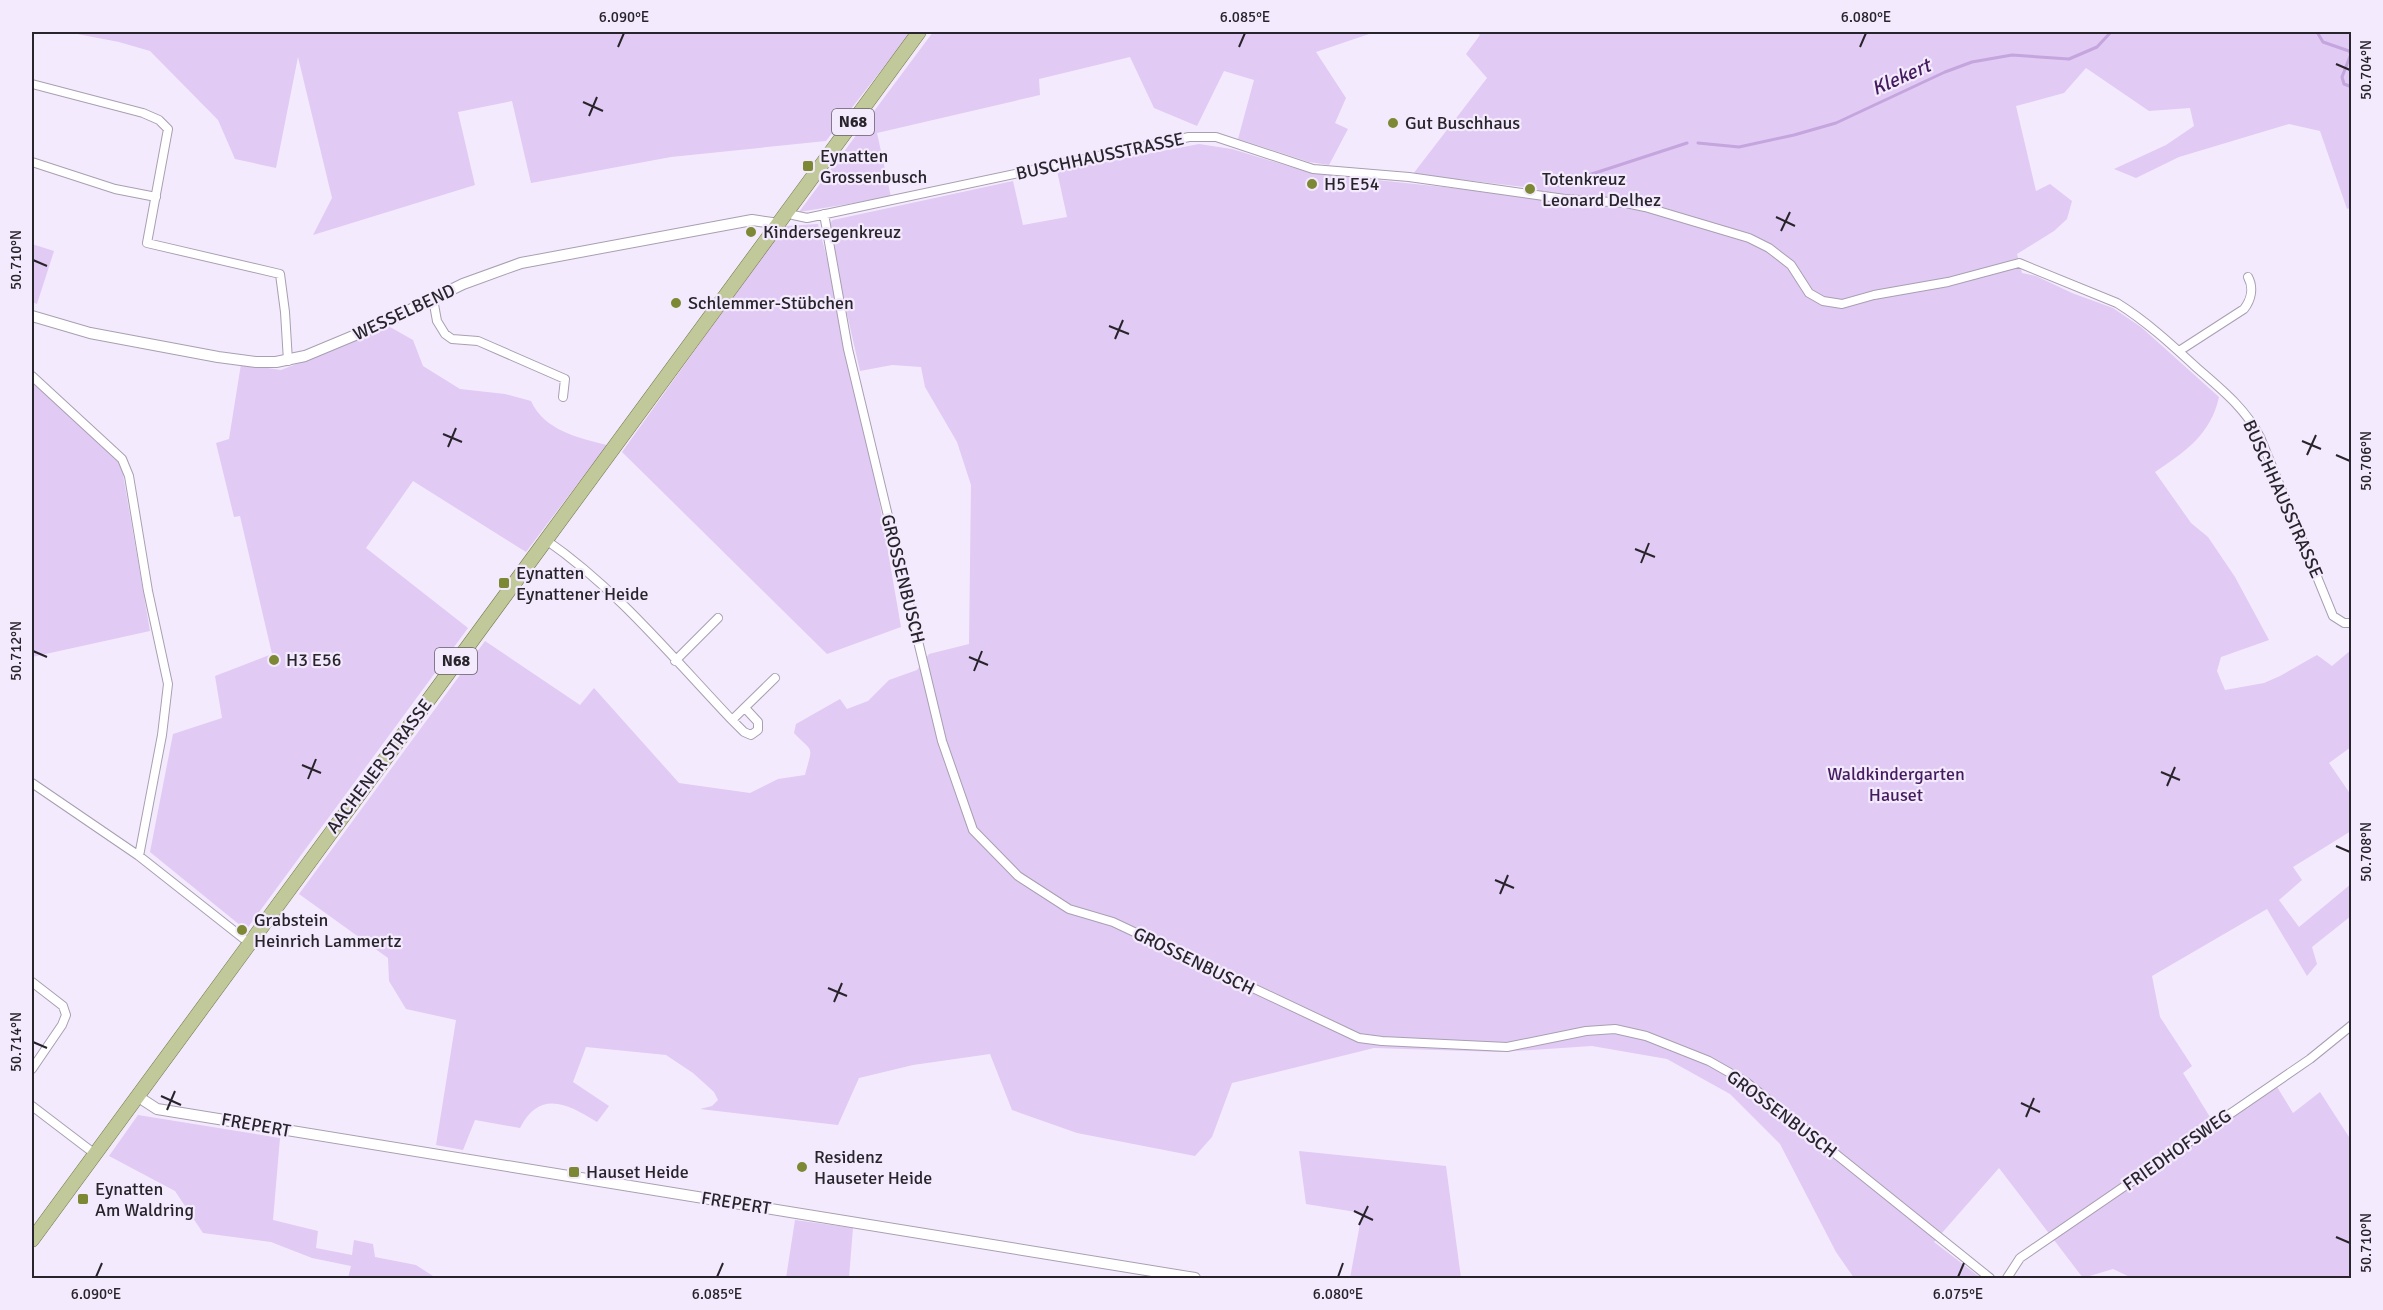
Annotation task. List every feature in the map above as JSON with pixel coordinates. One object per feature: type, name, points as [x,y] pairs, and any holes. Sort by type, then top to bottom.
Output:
[{"type":"main road","name":"AACHENER STRASSE","points":[[32,1240],[248,942],[919,32]]},
{"type":"street","points":[[32,84],[143,113],[159,120],[168,129],[147,243],[280,274],[288,361]]},
{"type":"street","name":"BUSCHHAUSSTRASSE","points":[[788,212],[807,218],[1189,137],[1216,137],[1313,169],[1409,177],[1565,199],[1626,202],[1645,207],[1749,238],[1769,248],[1791,265],[1809,292],[1823,302],[1842,304],[1874,295],[1948,282],[2019,263],[2117,303],[2144,320],[2242,408],[2251,419],[2333,616],[2344,623],[2352,623]]},
{"type":"street","points":[[32,162],[115,189],[156,197]]},
{"type":"street","name":"GROSSENBUSCH","points":[[824,214],[848,349],[942,741],[973,830],[1018,876],[1069,909],[1113,922],[1359,1038],[1507,1047],[1586,1031],[1615,1029],[1646,1036],[1710,1061],[1746,1082],[1990,1278]]},
{"type":"street","name":"WESSELBEND","points":[[32,316],[90,333],[218,357],[256,362],[288,361],[306,356],[377,326],[463,284],[521,263],[752,220],[772,223],[777,227]]},
{"type":"street","points":[[2179,351],[2244,309],[2250,302],[2251,282],[2248,277]]},
{"type":"street","points":[[433,299],[438,321],[445,334],[452,339],[478,341],[565,379],[563,397]]},
{"type":"street","points":[[32,376],[122,459],[129,476],[148,591],[168,684],[162,735],[139,856]]},
{"type":"street","points":[[546,540],[582,566],[625,606],[732,720],[744,732],[751,735],[758,730],[758,722],[745,708]]},
{"type":"street","points":[[675,661],[718,618]]},
{"type":"street","points":[[732,720],[775,678]]},
{"type":"street","points":[[32,783],[139,856],[248,942]]},
{"type":"street","points":[[32,982],[63,1006],[66,1015],[32,1070]]},
{"type":"street","name":"FRIEDHOFSWEG","points":[[2007,1278],[2020,1258],[2310,1059],[2352,1025]]},
{"type":"street","name":"FREPERT","points":[[137,1096],[156,1108],[1195,1278]]},
{"type":"street","points":[[32,1106],[95,1154]]},
{"type":"green space","points":[[32,32],[911,32],[826,141],[671,157],[531,183],[512,101],[458,112],[475,185],[313,235],[332,198],[298,57],[276,168],[235,159],[218,120],[150,51],[72,33]]},
{"type":"green space","points":[[933,32],[1375,32],[1316,52],[1346,98],[1335,123],[1348,129],[1329,165],[1309,162],[1238,139],[1254,80],[1224,71],[1197,126],[1154,108],[1130,57],[1039,79],[1040,95],[877,133],[891,197],[799,212]]},
{"type":"green space","name":"Waldkindergarten Hauset","points":[[1476,32],[2351,32],[2352,207],[2347,209],[2320,131],[2289,124],[2179,157],[2136,178],[2114,169],[2166,145],[2194,126],[2190,108],[2149,111],[2086,68],[2064,93],[2016,106],[2036,191],[2050,184],[2072,201],[2067,219],[2054,231],[2017,254],[2022,273],[2036,276],[2072,293],[2113,308],[2141,327],[2219,397],[2210,422],[2203,432],[2177,457],[2155,472],[2191,523],[2208,537],[2235,577],[2269,640],[2221,657],[2217,671],[2225,690],[2264,683],[2317,655],[2332,666],[2351,650],[2351,747],[2329,763],[2351,795],[2351,831],[2293,867],[2302,880],[2279,900],[2299,927],[2351,884],[2351,916],[2312,947],[2317,964],[2307,976],[2267,909],[2152,976],[2160,1017],[2192,1066],[2183,1073],[2213,1122],[2274,1082],[2293,1113],[2320,1092],[2349,1137],[2351,1136],[2351,1278],[2132,1278],[2113,1269],[2083,1278],[1999,1168],[1934,1242],[1981,1278],[1854,1278],[1836,1252],[1780,1144],[1730,1094],[1667,1059],[1592,1046],[1500,1052],[1374,1048],[1232,1083],[1212,1137],[1195,1156],[1077,1133],[1012,1110],[990,1054],[913,1065],[859,1078],[838,1125],[700,1109],[712,1106],[718,1100],[714,1092],[693,1073],[666,1055],[586,1047],[573,1082],[609,1106],[597,1122],[565,1106],[546,1104],[536,1108],[520,1128],[475,1120],[463,1150],[436,1145],[456,1020],[406,1009],[389,981],[388,958],[299,894],[485,641],[580,705],[594,688],[679,783],[750,793],[778,779],[805,775],[810,750],[794,733],[796,724],[840,699],[847,709],[868,701],[889,680],[917,670],[929,654],[969,644],[971,485],[957,442],[925,387],[921,367],[892,365],[860,371],[827,226],[833,220],[1013,181],[1023,225],[1067,217],[1057,171],[1199,144],[1232,149],[1311,173],[1538,197],[1539,190],[1524,187],[1413,174],[1487,78],[1466,54],[1480,35]]},
{"type":"green space","points":[[818,224],[857,372],[901,627],[827,654],[622,452],[784,226]]},
{"type":"green space","points":[[32,244],[54,251],[37,304],[32,302]]},
{"type":"green space","points":[[390,327],[413,340],[423,366],[460,389],[505,394],[531,401],[544,419],[553,426],[574,436],[607,445],[526,552],[413,481],[366,548],[468,628],[246,930],[150,852],[173,734],[222,718],[215,676],[272,654],[240,516],[234,517],[216,443],[229,439],[241,364],[281,370]]},
{"type":"green space","points":[[32,371],[121,463],[150,631],[32,657]]},
{"type":"green space","points":[[138,1115],[280,1138],[273,1220],[318,1231],[316,1248],[352,1255],[354,1240],[373,1244],[375,1257],[416,1265],[433,1276],[446,1278],[348,1278],[351,1266],[312,1258],[271,1242],[203,1233],[175,1191],[109,1156]]},
{"type":"green space","points":[[1299,1151],[1446,1166],[1461,1278],[1350,1278],[1362,1213],[1306,1204]]},
{"type":"green space","points":[[795,1220],[853,1228],[849,1278],[786,1278]]},
{"type":"waterway","name":"Klekert","points":[[1698,143],[1739,147],[1794,135],[1836,123],[1945,72],[1972,62],[2012,55],[2069,59],[2097,47],[2111,32]]},
{"type":"waterway","points":[[2317,32],[2323,42],[2349,51],[2351,54],[2342,77],[2344,84],[2352,87]]},
{"type":"waterway","name":"Klekert","points":[[1558,185],[1687,143]]},
{"type":"place","name":"Gut Buschhaus","points":[[1393,123]]},
{"type":"place","name":"Eynatten Grossenbusch","points":[[808,166]]},
{"type":"place","name":"H5 E54","points":[[1312,184]]},
{"type":"place","name":"Totenkreuz Leonard Delhez","points":[[1530,189]]},
{"type":"place","name":"Kindersegenkreuz","points":[[751,232]]},
{"type":"place","name":"Schlemmer-Stübchen","points":[[676,303]]},
{"type":"place","name":"Eynatten Eynattener Heide","points":[[504,583]]},
{"type":"place","name":"H3 E56","points":[[274,660]]},
{"type":"place","name":"Grabstein Heinrich Lammertz","points":[[242,930]]},
{"type":"place","name":"Residenz Hauseter Heide","points":[[802,1167]]},
{"type":"place","name":"Hauset Heide","points":[[574,1172]]},
{"type":"place","name":"Eynatten Am Waldring","points":[[83,1199]]}]
